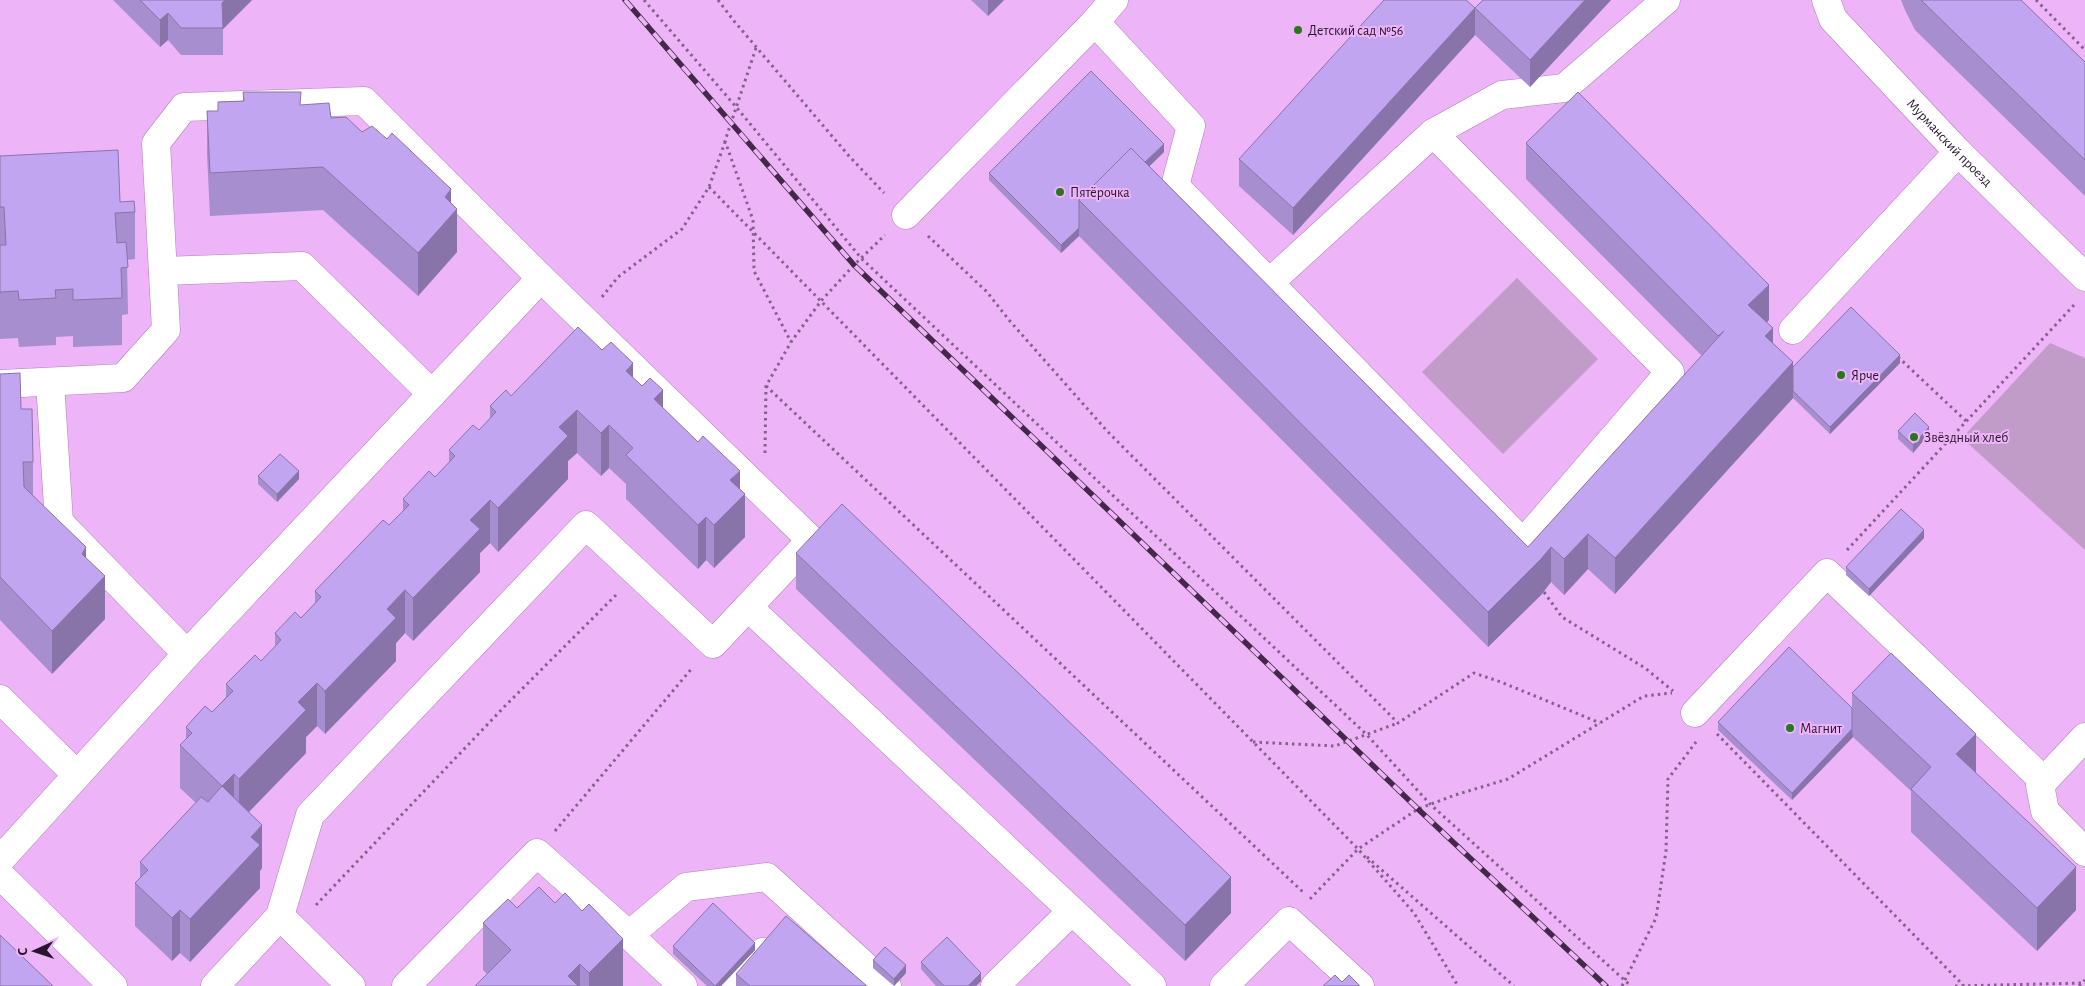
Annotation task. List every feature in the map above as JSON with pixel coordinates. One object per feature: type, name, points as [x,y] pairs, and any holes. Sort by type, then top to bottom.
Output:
[{"type":"street","points":[[906,215],[1095,22],[1114,0]]},
{"type":"street","points":[[1269,283],[1433,134],[1502,96],[1564,88],[1666,0]]},
{"type":"street","name":"Мурманский проезд","points":[[1826,0],[1833,19],[1958,152],[2082,289]]},
{"type":"street","points":[[1095,22],[1191,126],[1175,186],[1523,544],[1670,372],[1433,134]]},
{"type":"street","points":[[0,384],[123,378],[166,330],[156,143],[184,107],[364,101],[541,278],[811,540],[713,644],[586,525],[310,815],[286,923],[215,986]]},
{"type":"street","points":[[1793,330],[1958,152]]},
{"type":"street","points":[[162,272],[302,266],[432,394]]},
{"type":"street","points":[[0,860],[187,654],[541,278]]},
{"type":"street","points":[[50,382],[58,522],[187,654]]},
{"type":"street","points":[[1702,720],[1826,573],[2044,782]]},
{"type":"street","points":[[748,607],[1152,986]]},
{"type":"street","points":[[0,699],[77,775]]},
{"type":"street","points":[[2085,737],[2044,782],[2040,784],[2044,811],[2085,852]]},
{"type":"street","points":[[406,986],[537,853],[630,935],[683,986]]},
{"type":"street","points":[[0,875],[113,986]]},
{"type":"street","points":[[630,935],[686,887],[767,877],[887,986]]},
{"type":"street","points":[[729,986],[805,911]]},
{"type":"street","points":[[995,986],[1072,911]]},
{"type":"street","points":[[1224,986],[1289,921],[1360,986]]},
{"type":"street","points":[[286,923],[351,986]]},
{"type":"path","points":[[644,0],[737,108],[861,258],[1367,735],[1430,804],[1631,986]]},
{"type":"path","points":[[718,0],[756,48],[849,156],[906,215],[987,292],[1009,320],[1107,431],[1398,723]]},
{"type":"path","points":[[2036,0],[2085,50]]},
{"type":"path","points":[[585,321],[618,277],[682,229],[710,187],[756,48]]},
{"type":"path","points":[[725,141],[753,220],[754,270],[791,342]]},
{"type":"path","points":[[710,187],[1358,849],[1414,913],[1458,986]]},
{"type":"path","points":[[764,494],[766,386],[791,342],[821,301],[861,258],[906,215]]},
{"type":"path","points":[[1826,573],[1966,421],[2082,289]]},
{"type":"path","points":[[1894,353],[1966,421]]},
{"type":"path","points":[[766,386],[1310,898]]},
{"type":"path","points":[[286,923],[638,573]]},
{"type":"path","points":[[1289,921],[1358,849],[1418,809],[1508,779],[1644,696],[1675,692],[1645,668],[1562,617],[1544,592]]},
{"type":"path","points":[[537,853],[713,644]]},
{"type":"path","points":[[1253,742],[1335,746],[1398,723],[1474,673],[1501,682],[1600,723]]},
{"type":"path","points":[[1622,986],[1656,918],[1666,851],[1668,779],[1702,720],[1963,985]]},
{"type":"path","points":[[1358,849],[1514,986]]},
{"type":"path","points":[[1955,986],[2082,983]]},
{"type":"shaded area","points":[[1517,278],[1598,359],[1503,454],[1422,372]]},
{"type":"shaded area","points":[[2050,343],[2085,358],[2085,550],[1962,438]]},
{"type":"building","points":[[140,0],[225,0],[222,3],[223,28],[181,28],[168,13],[160,20]]},
{"type":"building","points":[[1384,0],[1466,0],[1475,8],[1293,208],[1239,159]]},
{"type":"building","points":[[1483,0],[1585,0],[1530,60],[1475,8]]},
{"type":"building","points":[[1921,0],[2021,0],[2085,62],[2085,160]]},
{"type":"building","points":[[1091,71],[1164,144],[1145,162],[1131,148],[1079,200],[1079,228],[1061,245],[989,173]]},
{"type":"building","points":[[243,92],[301,92],[300,105],[329,103],[331,118],[346,117],[362,132],[372,126],[387,139],[392,133],[451,189],[445,197],[457,209],[418,253],[323,167],[210,173],[207,111],[218,111],[218,102],[244,101]]},
{"type":"building","points":[[1578,92],[1769,285],[1748,305],[1773,328],[1765,336],[1793,362],[1615,558],[1588,534],[1564,559],[1551,547],[1488,612],[1079,200],[1131,148],[1528,547],[1724,331],[1718,336],[1526,143]]},
{"type":"building","points":[[118,150],[120,202],[134,201],[135,212],[115,213],[117,243],[126,242],[128,267],[121,268],[122,298],[73,300],[73,289],[55,290],[56,298],[19,300],[18,291],[0,292],[0,245],[6,245],[4,207],[0,207],[0,156]]},
{"type":"building","name":"Ярче","points":[[1851,307],[1900,355],[1830,427],[1793,391],[1793,367]]},
{"type":"building","points":[[578,327],[602,350],[611,342],[633,363],[626,371],[642,386],[650,378],[663,390],[654,399],[698,442],[703,436],[740,471],[730,480],[745,494],[714,525],[706,517],[698,525],[626,455],[633,448],[609,425],[601,433],[577,410],[559,427],[568,436],[498,508],[490,500],[470,520],[480,529],[413,598],[405,590],[387,609],[396,618],[325,691],[317,683],[298,702],[306,710],[239,779],[234,774],[222,786],[180,745],[192,733],[186,727],[205,706],[212,712],[233,691],[226,684],[255,655],[261,661],[281,640],[275,633],[295,612],[301,618],[321,597],[315,591],[383,520],[389,525],[409,505],[403,499],[429,471],[435,477],[455,456],[449,450],[473,425],[479,430],[496,412],[490,406],[506,390],[511,396]]},
{"type":"building","points":[[20,373],[21,409],[32,409],[33,462],[23,462],[24,487],[86,547],[82,554],[105,576],[52,631],[0,577],[0,374]]},
{"type":"building","points":[[1915,413],[1929,427],[1913,445],[1898,431]]},
{"type":"building","points":[[280,454],[299,471],[277,494],[258,476]]},
{"type":"building","points":[[842,504],[1231,877],[1185,925],[796,553]]},
{"type":"building","points":[[1901,509],[1924,530],[1869,589],[1846,567]]},
{"type":"building","name":"Магнит","points":[[1789,647],[1852,708],[1852,729],[1792,793],[1718,722]]},
{"type":"building","points":[[1891,653],[1976,734],[1956,754],[2076,867],[2037,908],[1911,789],[1931,767],[1852,693]]},
{"type":"building","points":[[222,786],[262,825],[251,837],[260,845],[190,919],[180,910],[172,918],[135,883],[148,870],[140,862],[201,797],[208,802]]},
{"type":"building","points":[[539,887],[555,903],[565,893],[582,911],[589,904],[623,939],[589,973],[580,964],[568,976],[578,986],[475,986],[511,950],[483,923],[508,899],[517,908]]},
{"type":"building","points":[[713,903],[755,943],[715,986],[673,946]]},
{"type":"building","points":[[786,916],[867,986],[750,986],[736,974]]},
{"type":"building","points":[[0,935],[53,986],[0,986]]},
{"type":"building","points":[[947,937],[981,973],[968,986],[944,986],[921,962]]},
{"type":"building","points":[[885,947],[906,965],[894,979],[873,960]]},
{"type":"building","points":[[1335,975],[1342,982],[1349,975],[1360,986],[1323,986]]},
{"type":"railway","points":[[625,0],[854,265],[1418,809],[1606,986]]},
{"type":"place","name":"Детский сад №56","points":[[1298,30]]},
{"type":"place","name":"Пятёрочка","points":[[1060,192]]},
{"type":"place","name":"Ярче","points":[[1841,375]]},
{"type":"place","name":"Звёздный хлеб","points":[[1914,437]]},
{"type":"place","name":"Магнит","points":[[1790,728]]}]
